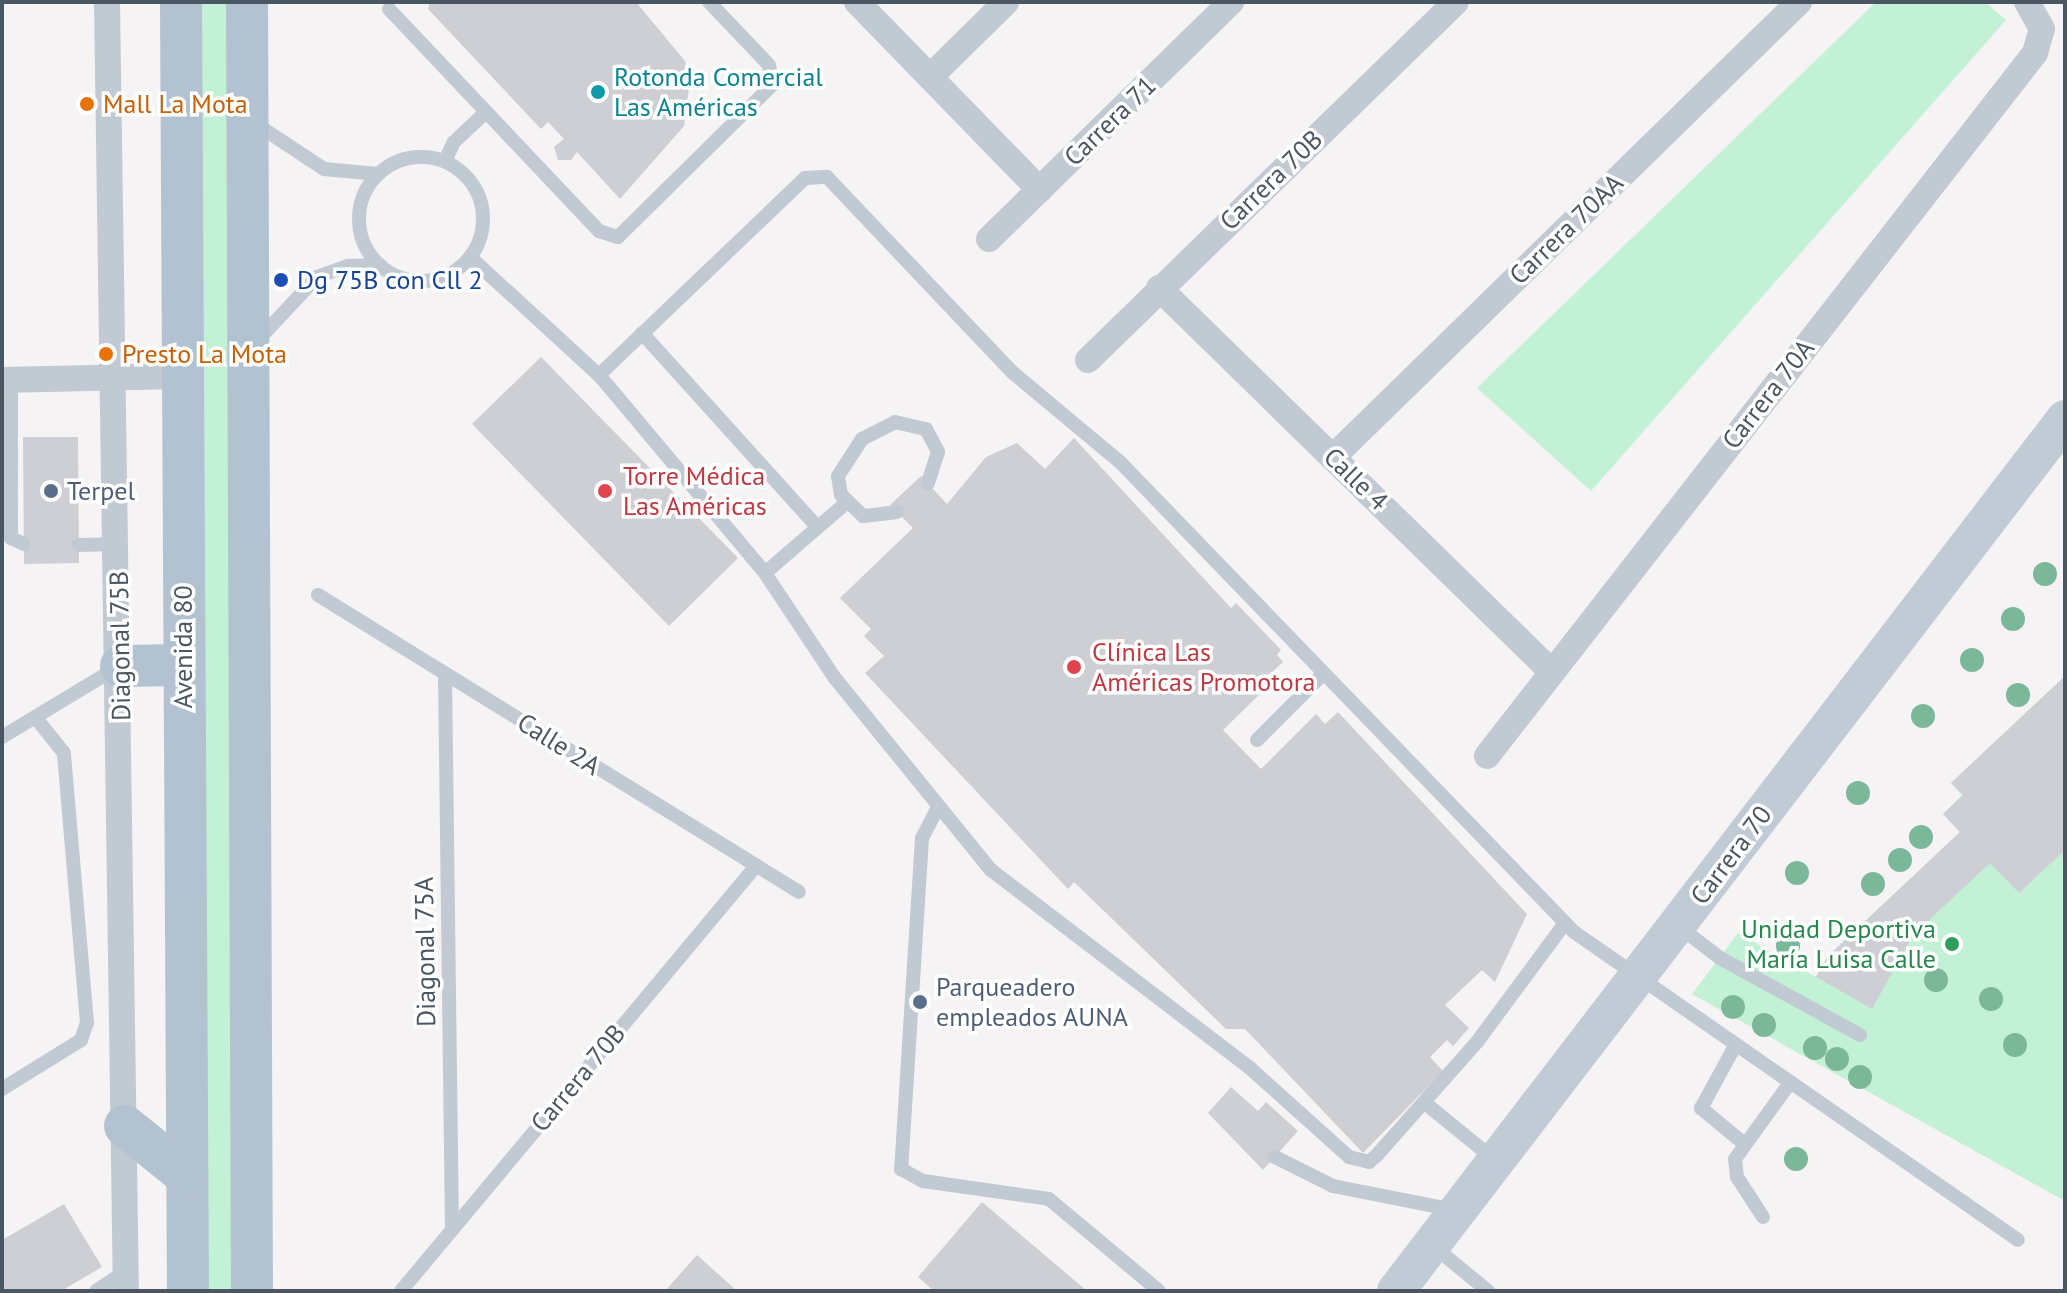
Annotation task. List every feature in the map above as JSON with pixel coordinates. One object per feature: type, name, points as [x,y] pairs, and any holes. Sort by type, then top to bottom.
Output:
[{"type":"main road","name":"Avenida 80","points":[[181,2],[188,1291]]},
{"type":"main road","points":[[247,2],[252,1291]]},
{"type":"main road","name":"Carrera 70","points":[[1396,1291],[2065,419]]},
{"type":"main road","points":[[121,666],[183,665]]},
{"type":"main road","points":[[125,1126],[187,1176]]},
{"type":"street","name":"Diagonal 75B","points":[[107,2],[121,666],[126,1281]]},
{"type":"street","points":[[857,2],[1040,190]]},
{"type":"street","points":[[930,77],[1006,2]]},
{"type":"street","name":"Carrera 71","points":[[989,239],[1231,2]]},
{"type":"street","name":"Carrera 70B","points":[[1088,360],[1456,2]]},
{"type":"street","name":"Carrera 70AA","points":[[1334,456],[1799,2]]},
{"type":"street","name":"Carrera 70A","points":[[1487,756],[2035,53],[2042,29],[2027,2]]},
{"type":"street","name":"Calle 4","points":[[1159,288],[1552,672]]},
{"type":"street","points":[[7,380],[181,376]]},
{"type":"lane","points":[[389,9],[599,231],[618,237],[773,84],[769,65],[709,2]]},
{"type":"lane","points":[[445,161],[454,142],[486,112]]},
{"type":"lane","points":[[248,119],[324,169],[378,174]]},
{"type":"lane","points":[[249,349],[317,277],[348,266],[380,265],[426,281],[470,257],[482,232],[482,203],[468,178],[445,161],[409,157],[378,174],[360,202],[359,219],[368,252],[380,265]]},
{"type":"lane","points":[[599,375],[805,178],[827,177],[1012,372],[1120,462],[1565,923],[1636,977],[2018,1240]]},
{"type":"lane","points":[[470,257],[599,375],[765,573],[834,677],[938,807],[1014,890],[1251,1069],[1349,1157],[1369,1162],[1425,1103],[1565,923]]},
{"type":"lane","points":[[642,333],[817,527]]},
{"type":"lane","points":[[7,380],[11,538],[24,544]]},
{"type":"lane","points":[[845,504],[838,476],[850,453],[878,427],[895,422],[917,424],[933,436],[938,462],[928,483]]},
{"type":"lane","points":[[765,573],[845,504]]},
{"type":"lane","points":[[845,504],[876,518],[897,512]]},
{"type":"lane","points":[[78,545],[118,544]]},
{"type":"lane","name":"Calle 2A","points":[[318,595],[799,892]]},
{"type":"lane","points":[[2,737],[121,666]]},
{"type":"lane","name":"Diagonal 75A","points":[[445,674],[452,1230]]},
{"type":"lane","points":[[1257,740],[1323,674]]},
{"type":"lane","points":[[2,1089],[81,1040],[87,1023],[64,753],[35,717]]},
{"type":"lane","points":[[938,807],[922,838],[901,1169],[923,1181],[1049,1199],[1159,1291]]},
{"type":"lane","name":"Carrera 70B","points":[[401,1291],[756,866]]},
{"type":"lane","points":[[1677,925],[1720,958],[1860,1035]]},
{"type":"lane","points":[[1735,1046],[1701,1108],[1742,1142]]},
{"type":"lane","points":[[1763,1217],[1737,1177],[1742,1142],[1789,1084]]},
{"type":"lane","points":[[1425,1103],[1497,1161]]},
{"type":"lane","points":[[1275,1157],[1333,1186],[1459,1211]]},
{"type":"lane","points":[[1432,1246],[1488,1291]]},
{"type":"lane","points":[[96,1291],[126,1281]]},
{"type":"green space","points":[[199,2],[229,2],[238,1291],[199,1291]]},
{"type":"green space","points":[[1876,2],[1985,2],[2006,20],[1591,491],[1477,388]]},
{"type":"green space","name":"Unidad Deportiva María Luisa Calle","points":[[2065,676],[2065,1201],[1692,994],[1738,933],[1816,977],[1828,956],[1960,832],[1943,814],[1962,795],[1951,783]]},
{"type":"building","name":"Rotonda Comercial Las Américas","points":[[430,2],[636,2],[685,61],[690,80],[684,126],[620,199],[577,152],[571,160],[558,160],[554,147],[564,139],[548,122],[541,129],[428,9]]},
{"type":"building","name":"Torre Médica Las Américas","points":[[541,357],[738,558],[669,626],[472,424]]},
{"type":"building","name":"Terpel","points":[[23,437],[78,437],[79,563],[24,564]]},
{"type":"building","points":[[1074,438],[1231,608],[1236,603],[1281,650],[1277,655],[1283,662],[1257,686],[1262,692],[1223,730],[1261,769],[1316,714],[1325,724],[1338,712],[1527,914],[1495,982],[1482,970],[1445,1005],[1469,1028],[1453,1046],[1447,1040],[1430,1057],[1443,1071],[1363,1153],[1245,1029],[1226,1029],[1074,882],[1068,889],[865,673],[884,656],[864,636],[871,629],[840,598],[913,528],[890,505],[921,476],[947,504],[986,457],[1017,443],[1045,469]]},
{"type":"building","points":[[2065,676],[2065,850],[2019,893],[1990,863],[1913,935],[1872,1009],[1816,977],[1828,956],[1960,832],[1943,814],[1963,795],[1951,783]]},
{"type":"building","points":[[1231,1087],[1258,1111],[1266,1102],[1298,1131],[1263,1170],[1208,1113]]},
{"type":"building","points":[[982,1202],[1087,1291],[934,1291],[918,1277]]},
{"type":"building","points":[[64,1204],[102,1267],[61,1291],[2,1291],[2,1240]]},
{"type":"building","points":[[697,1255],[737,1291],[665,1291]]},
{"type":"place","name":"Rotonda Comercial Las Américas","points":[[598,92]]},
{"type":"place","name":"Mall La Mota","points":[[87,104]]},
{"type":"place","name":"Dg 75B con Cll 2","points":[[281,280]]},
{"type":"place","name":"Presto La Mota","points":[[106,354]]},
{"type":"place","name":"Terpel","points":[[51,491]]},
{"type":"place","name":"Torre Médica Las Américas","points":[[605,491]]},
{"type":"place","name":"Clínica Las Américas Promotora","points":[[1074,667]]},
{"type":"place","name":"Unidad Deportiva María Luisa Calle","points":[[1952,944]]},
{"type":"place","name":"Parqueadero empleados AUNA","points":[[920,1002]]}]
